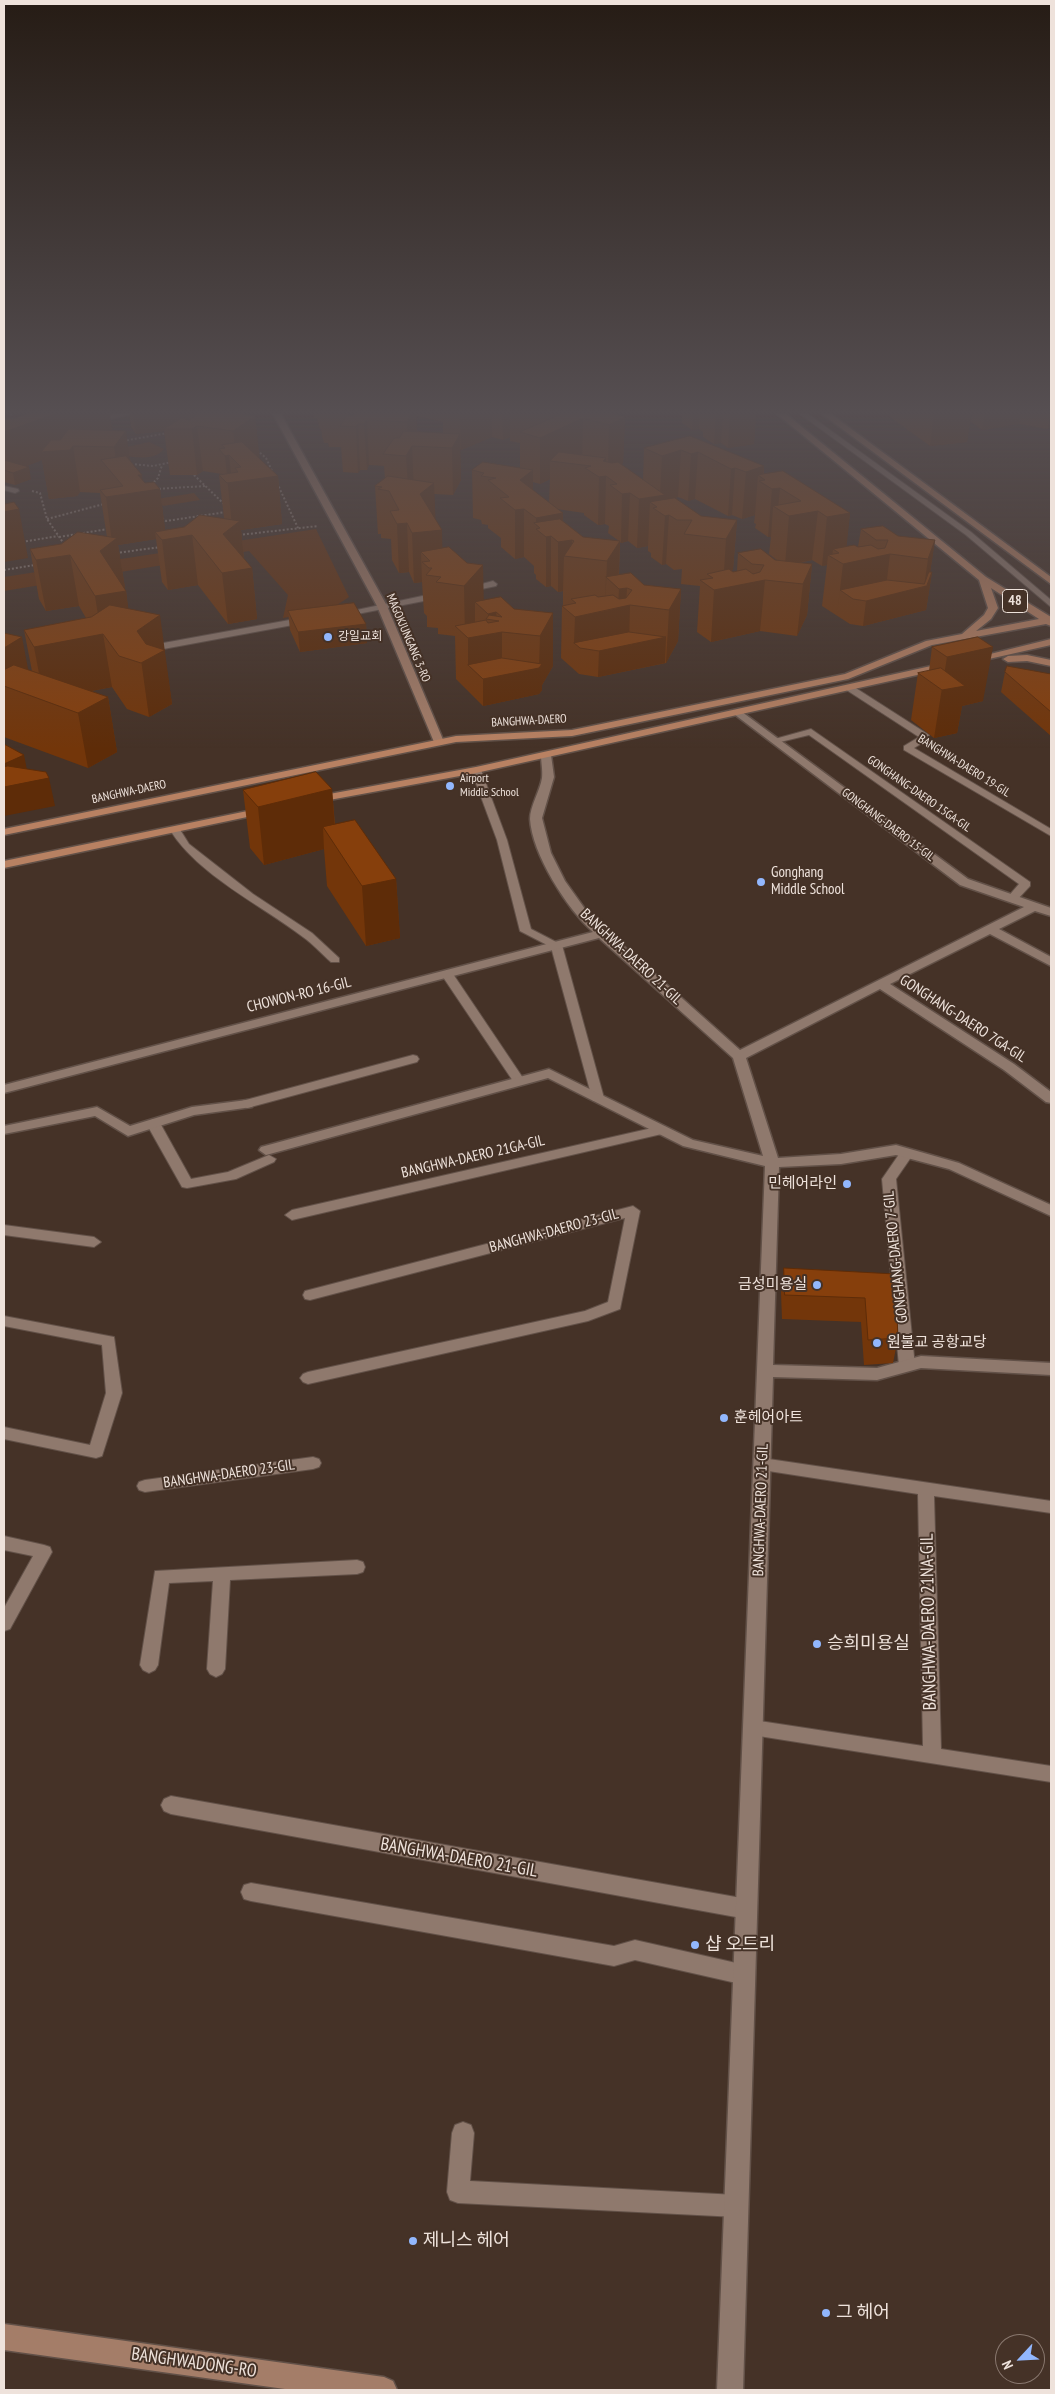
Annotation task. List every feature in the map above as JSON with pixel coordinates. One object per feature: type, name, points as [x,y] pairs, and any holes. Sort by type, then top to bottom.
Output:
[{"type":"main road","name":"48","points":[[918,526],[983,579],[1050,621]]},
{"type":"main road","name":"48","points":[[977,526],[1051,581]]},
{"type":"main road","points":[[967,634],[988,617],[993,608],[983,579]]},
{"type":"main road","name":"BANGHWA-DAERO","points":[[4,832],[439,742],[475,737],[582,731],[848,676],[929,642],[1050,621]]},
{"type":"main road","points":[[306,801],[476,770],[1051,642]]},
{"type":"main road","points":[[974,660],[1026,658],[1051,663]]},
{"type":"main road","points":[[4,865],[278,807]]},
{"type":"street","name":"MAGOKJUNGANG 3-RO","points":[[338,526],[382,606],[439,742]]},
{"type":"street","name":"GONGHANG-DAERO 15-GIL","points":[[738,712],[964,882],[1051,912]]},
{"type":"street","name":"BANGHWA-DAERO 21-GIL","points":[[546,755],[548,777],[536,818],[545,853],[559,881],[586,919],[739,1056],[772,1163],[730,2390]]},
{"type":"street","points":[[739,1056],[1035,906]]},
{"type":"street","points":[[990,929],[1051,962]]},
{"type":"street","name":"CHOWON-RO 16-GIL","points":[[4,1090],[602,933]]},
{"type":"street","name":"GONGHANG-DAERO 7GA-GIL","points":[[880,984],[1009,1067],[1051,1099]]},
{"type":"street","points":[[268,1155],[549,1073],[688,1143],[772,1163],[842,1159],[896,1150],[954,1166],[1051,1211]]},
{"type":"street","points":[[4,1130],[97,1110],[128,1131],[192,1111],[246,1104]]},
{"type":"street","points":[[765,1370],[877,1374],[921,1362],[1051,1369]]},
{"type":"street","name":"BANGHWADONG-RO","points":[[8,2341],[384,2390]]},
{"type":"lane","points":[[958,526],[1013,568],[1051,604]]},
{"type":"lane","points":[[336,614],[494,584]]},
{"type":"lane","points":[[141,650],[319,618]]},
{"type":"lane","name":"BANGHWA-DAERO 19-GIL","points":[[848,687],[926,737],[907,748],[1051,833]]},
{"type":"lane","name":"GONGHANG-DAERO 15GA-GIL","points":[[776,740],[810,732],[1026,884],[1012,899]]},
{"type":"lane","points":[[476,770],[502,840],[526,931],[556,945],[598,1098]]},
{"type":"lane","points":[[175,830],[185,846],[249,896],[308,935],[335,960]]},
{"type":"lane","points":[[447,974],[519,1081]]},
{"type":"lane","points":[[246,1104],[413,1059]]},
{"type":"lane","points":[[153,1123],[187,1184],[231,1176],[268,1155]]},
{"type":"lane","name":"BANGHWA-DAERO 21GA-GIL","points":[[292,1215],[662,1130]]},
{"type":"lane","name":"GONGHANG-DAERO 7-GIL","points":[[907,1153],[889,1179],[907,1366]]},
{"type":"lane","name":"BANGHWA-DAERO 23-GIL","points":[[308,1378],[588,1316],[614,1305],[633,1211],[310,1295]]},
{"type":"lane","points":[[4,1230],[94,1242]]},
{"type":"lane","points":[[4,1321],[109,1342],[114,1393],[96,1452],[4,1433]]},
{"type":"lane","name":"BANGHWA-DAERO 23-GIL","points":[[145,1486],[313,1463]]},
{"type":"lane","points":[[762,1464],[1051,1507]]},
{"type":"lane","name":"BANGHWA-DAERO 21NA-GIL","points":[[926,1488],[932,1755]]},
{"type":"lane","points":[[4,1543],[44,1552],[4,1624]]},
{"type":"lane","points":[[149,1665],[162,1576],[357,1567]]},
{"type":"lane","points":[[216,1669],[222,1573]]},
{"type":"lane","points":[[753,1728],[1051,1774]]},
{"type":"lane","name":"BANGHWA-DAERO 21-GIL","points":[[171,1805],[747,1909]]},
{"type":"lane","points":[[251,1892],[614,1956],[635,1950],[745,1975]]},
{"type":"lane","points":[[463,2133],[458,2192],[737,2206]]},
{"type":"path","points":[[51,526],[67,549]]},
{"type":"path","points":[[235,536],[322,526]]},
{"type":"path","points":[[15,543],[114,528]]},
{"type":"path","points":[[114,553],[161,547]]},
{"type":"path","points":[[4,570],[43,564]]},
{"type":"shaded area","points":[[316,529],[349,597],[331,609],[283,618],[288,595],[249,551],[4,591],[4,577]]},
{"type":"building","points":[[234,526],[223,534],[252,568],[222,573],[192,535],[162,540],[155,532],[184,527]]},
{"type":"building","points":[[408,526],[439,526],[442,530],[412,533]]},
{"type":"building","points":[[537,526],[569,526],[583,537],[620,541],[607,561],[564,556],[574,541],[558,542],[551,536],[546,537],[536,529],[540,528]]},
{"type":"building","points":[[689,526],[734,526],[726,539],[684,534]]},
{"type":"building","points":[[883,526],[898,536],[935,540],[928,559],[890,554],[843,564],[828,555],[839,553],[833,549],[854,545],[858,547],[871,545],[878,549],[885,548],[888,540],[876,540],[861,529]]},
{"type":"building","points":[[78,532],[117,538],[100,551],[126,591],[95,596],[70,555],[36,560],[30,549],[61,544]]},
{"type":"building","points":[[449,547],[467,563],[483,565],[464,586],[436,582],[441,577],[426,575],[432,568],[429,568],[422,562],[430,561],[421,552]]},
{"type":"building","points":[[761,549],[775,560],[812,564],[803,584],[765,580],[714,590],[700,580],[713,578],[707,574],[729,569],[733,572],[746,569],[753,574],[760,572],[764,565],[752,564],[738,553]]},
{"type":"building","points":[[929,572],[932,572],[927,585],[930,585],[866,601],[853,599],[840,590],[887,580],[924,584]]},
{"type":"building","points":[[631,573],[644,585],[681,589],[669,610],[630,605],[575,617],[562,606],[576,603],[571,599],[595,595],[598,597],[613,595],[619,599],[626,598],[632,590],[627,588],[619,589],[606,577]]},
{"type":"building","points":[[501,597],[514,609],[553,613],[540,636],[502,632],[468,638],[455,626],[486,620],[488,623],[499,621],[486,619],[489,615],[502,617],[496,612],[488,614],[475,602]]},
{"type":"building","points":[[354,603],[366,624],[298,632],[288,611]]},
{"type":"building","points":[[110,605],[160,615],[137,631],[146,644],[165,650],[141,663],[119,656],[103,634],[34,647],[24,630],[91,617]]},
{"type":"building","points":[[629,632],[666,637],[599,651],[580,648],[574,643]]},
{"type":"building","points":[[4,633],[22,637],[4,648]]},
{"type":"building","points":[[978,637],[993,647],[947,657],[932,647]]},
{"type":"building","points":[[502,658],[542,664],[539,668],[483,679],[468,665]]},
{"type":"building","points":[[14,665],[108,697],[78,713],[4,686],[4,670]]},
{"type":"building","points":[[1007,666],[1051,674],[1051,712],[1005,672]]},
{"type":"building","points":[[941,668],[965,686],[942,690],[918,673]]},
{"type":"building","points":[[4,744],[24,755],[4,764]]},
{"type":"building","points":[[4,767],[46,772],[49,778],[4,787]]},
{"type":"building","points":[[316,772],[332,789],[258,807],[243,790]]},
{"type":"building","points":[[355,820],[396,879],[362,886],[323,827]]},
{"type":"building","points":[[784,1268],[895,1274],[898,1338],[868,1340],[865,1298],[785,1295]]},
{"type":"place","name":"강일교회","points":[[328,637]]},
{"type":"place","name":"Airport Middle School","points":[[450,786]]},
{"type":"place","name":"Gonghang Middle School","points":[[761,882]]},
{"type":"place","name":"민헤어라인","points":[[847,1184]]},
{"type":"place","name":"금성미용실","points":[[817,1285]]},
{"type":"place","name":"원불교 공항교당","points":[[877,1343]]},
{"type":"place","name":"훈헤어아트","points":[[724,1418]]},
{"type":"place","name":"승희미용실","points":[[817,1644]]},
{"type":"place","name":"샵 오드리","points":[[695,1945]]},
{"type":"place","name":"제니스 헤어","points":[[413,2241]]},
{"type":"place","name":"그 헤어","points":[[826,2313]]}]
